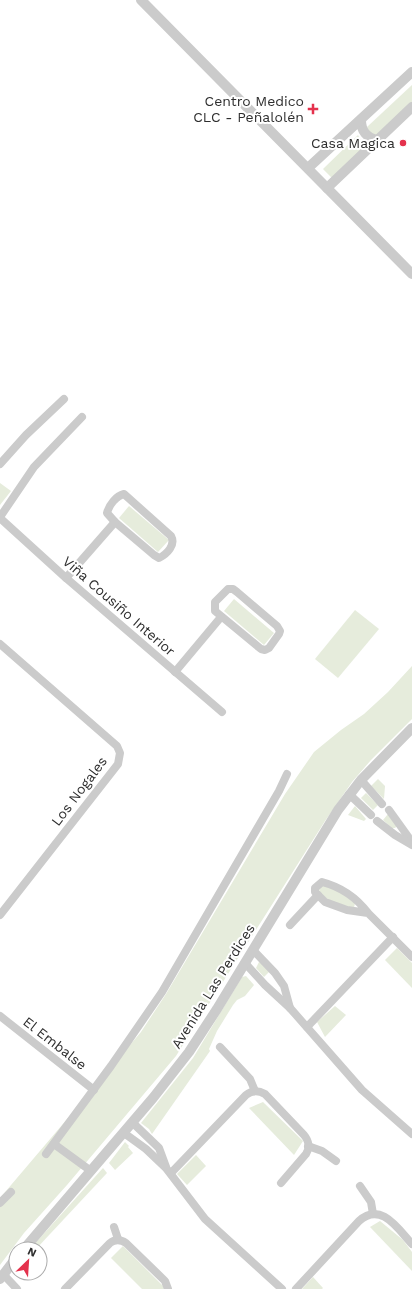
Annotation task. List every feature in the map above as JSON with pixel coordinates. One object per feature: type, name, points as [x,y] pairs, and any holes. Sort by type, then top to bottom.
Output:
[{"type":"street","points":[[141,0],[412,274]]},
{"type":"street","points":[[308,168],[412,72]]},
{"type":"street","points":[[327,188],[412,108]]},
{"type":"street","points":[[361,120],[361,126],[366,135],[371,139],[377,140]]},
{"type":"street","points":[[0,464],[26,435],[64,398]]},
{"type":"street","points":[[0,518],[34,467],[82,417]]},
{"type":"street","points":[[124,494],[171,536],[174,540],[173,545],[163,556],[159,558],[154,556],[115,522],[107,513],[108,508],[119,495],[124,494]]},
{"type":"street","name":"Viña Cousiño Interior","points":[[0,518],[66,578],[222,712]]},
{"type":"street","points":[[66,578],[115,522]]},
{"type":"street","points":[[228,589],[233,589],[277,626],[280,631],[269,648],[265,650],[261,649],[221,617],[215,611],[215,602],[228,589]]},
{"type":"street","points":[[175,672],[221,617]]},
{"type":"street","name":"Los Nogales","points":[[0,644],[117,746],[120,753],[118,764],[0,915]]},
{"type":"street","name":"Avenida Las Perdices","points":[[31,1241],[133,1123],[173,1074],[189,1052],[245,963],[327,826],[349,794],[412,728]]},
{"type":"street","points":[[46,1154],[94,1090],[162,992],[279,791],[287,774]]},
{"type":"street","points":[[361,780],[382,804]]},
{"type":"street","points":[[349,794],[371,815]]},
{"type":"street","points":[[388,810],[412,842]]},
{"type":"street","points":[[377,821],[394,835],[412,845]]},
{"type":"street","points":[[368,913],[347,910],[325,902],[315,892],[315,888],[322,882],[348,893],[359,902],[412,957]]},
{"type":"street","points":[[290,925],[318,895]]},
{"type":"street","points":[[307,1027],[393,937]]},
{"type":"street","points":[[253,950],[275,973],[284,986],[290,1008]]},
{"type":"street","points":[[245,963],[265,985],[290,1008],[362,1090],[412,1134]]},
{"type":"street","name":"El Embalse","points":[[0,1016],[94,1090]]},
{"type":"street","points":[[220,1047],[250,1079],[255,1091]]},
{"type":"street","points":[[168,1171],[246,1095],[255,1091],[265,1094],[307,1138],[308,1146],[306,1154],[280,1183]]},
{"type":"street","points":[[133,1123],[159,1148],[168,1171]]},
{"type":"street","points":[[124,1133],[155,1158],[168,1171],[205,1219],[225,1239],[282,1289]]},
{"type":"street","points":[[54,1144],[91,1171]]},
{"type":"street","points":[[308,1146],[322,1151],[336,1162]]},
{"type":"street","points":[[360,1186],[371,1202],[373,1214]]},
{"type":"street","points":[[0,1203],[11,1192]]},
{"type":"street","points":[[296,1289],[359,1221],[366,1216],[373,1214],[382,1215],[412,1244]]},
{"type":"street","points":[[114,1227],[118,1239]]},
{"type":"street","points":[[65,1289],[112,1241],[118,1239],[126,1242],[165,1281],[168,1289]]},
{"type":"street","points":[[2,1276],[17,1289]]},
{"type":"green space","points":[[412,85],[412,103],[377,136],[372,138],[367,127]]},
{"type":"green space","points":[[358,135],[363,144],[367,146],[333,179],[323,169]]},
{"type":"green space","points":[[0,483],[11,491],[0,505]]},
{"type":"green space","points":[[129,506],[169,540],[158,552],[119,518]]},
{"type":"green space","points":[[234,599],[274,633],[264,645],[224,611]]},
{"type":"green space","points":[[355,610],[379,629],[338,678],[315,659]]},
{"type":"green space","points":[[412,666],[412,719],[371,760],[352,782],[325,821],[176,1056],[18,1241],[8,1241],[8,1254],[0,1265],[0,1198],[141,1032],[166,994],[285,794],[314,752],[364,714],[388,692]]},
{"type":"green space","points":[[378,779],[385,786],[384,799],[371,786]]},
{"type":"green space","points":[[366,793],[378,805],[373,810],[361,798]]},
{"type":"green space","points":[[355,806],[366,819],[364,821],[348,815]]},
{"type":"green space","points":[[388,814],[397,826],[395,828],[392,828],[383,820]]},
{"type":"green space","points":[[323,885],[342,893],[355,903],[354,908],[337,905],[320,894],[319,889]]},
{"type":"green space","points":[[397,948],[412,963],[412,988],[385,960]]},
{"type":"green space","points":[[259,962],[271,970],[264,977],[256,968]]},
{"type":"green space","points":[[246,976],[254,985],[245,996],[237,1000],[233,1005],[217,1031],[209,1049],[210,1051],[152,1134],[149,1129],[141,1123],[193,1058],[242,977]]},
{"type":"green space","points":[[335,1006],[346,1015],[325,1037],[317,1022]]},
{"type":"green space","points":[[263,1102],[303,1141],[294,1155],[249,1108]]},
{"type":"green space","points":[[125,1142],[133,1153],[115,1170],[109,1163]]},
{"type":"green space","points":[[196,1155],[206,1166],[187,1185],[177,1174]]},
{"type":"green space","points":[[103,1168],[107,1173],[43,1241],[37,1241]]},
{"type":"green space","points":[[380,1221],[403,1240],[412,1252],[412,1271],[370,1227]]},
{"type":"green space","points":[[123,1246],[163,1286],[164,1289],[142,1289],[111,1258]]},
{"type":"green space","points":[[313,1277],[323,1288],[302,1289]]},
{"type":"place","name":"Centro Medico CLC - Peñalolén","points":[[313,109]]},
{"type":"place","name":"Casa Magica","points":[[403,143]]}]
